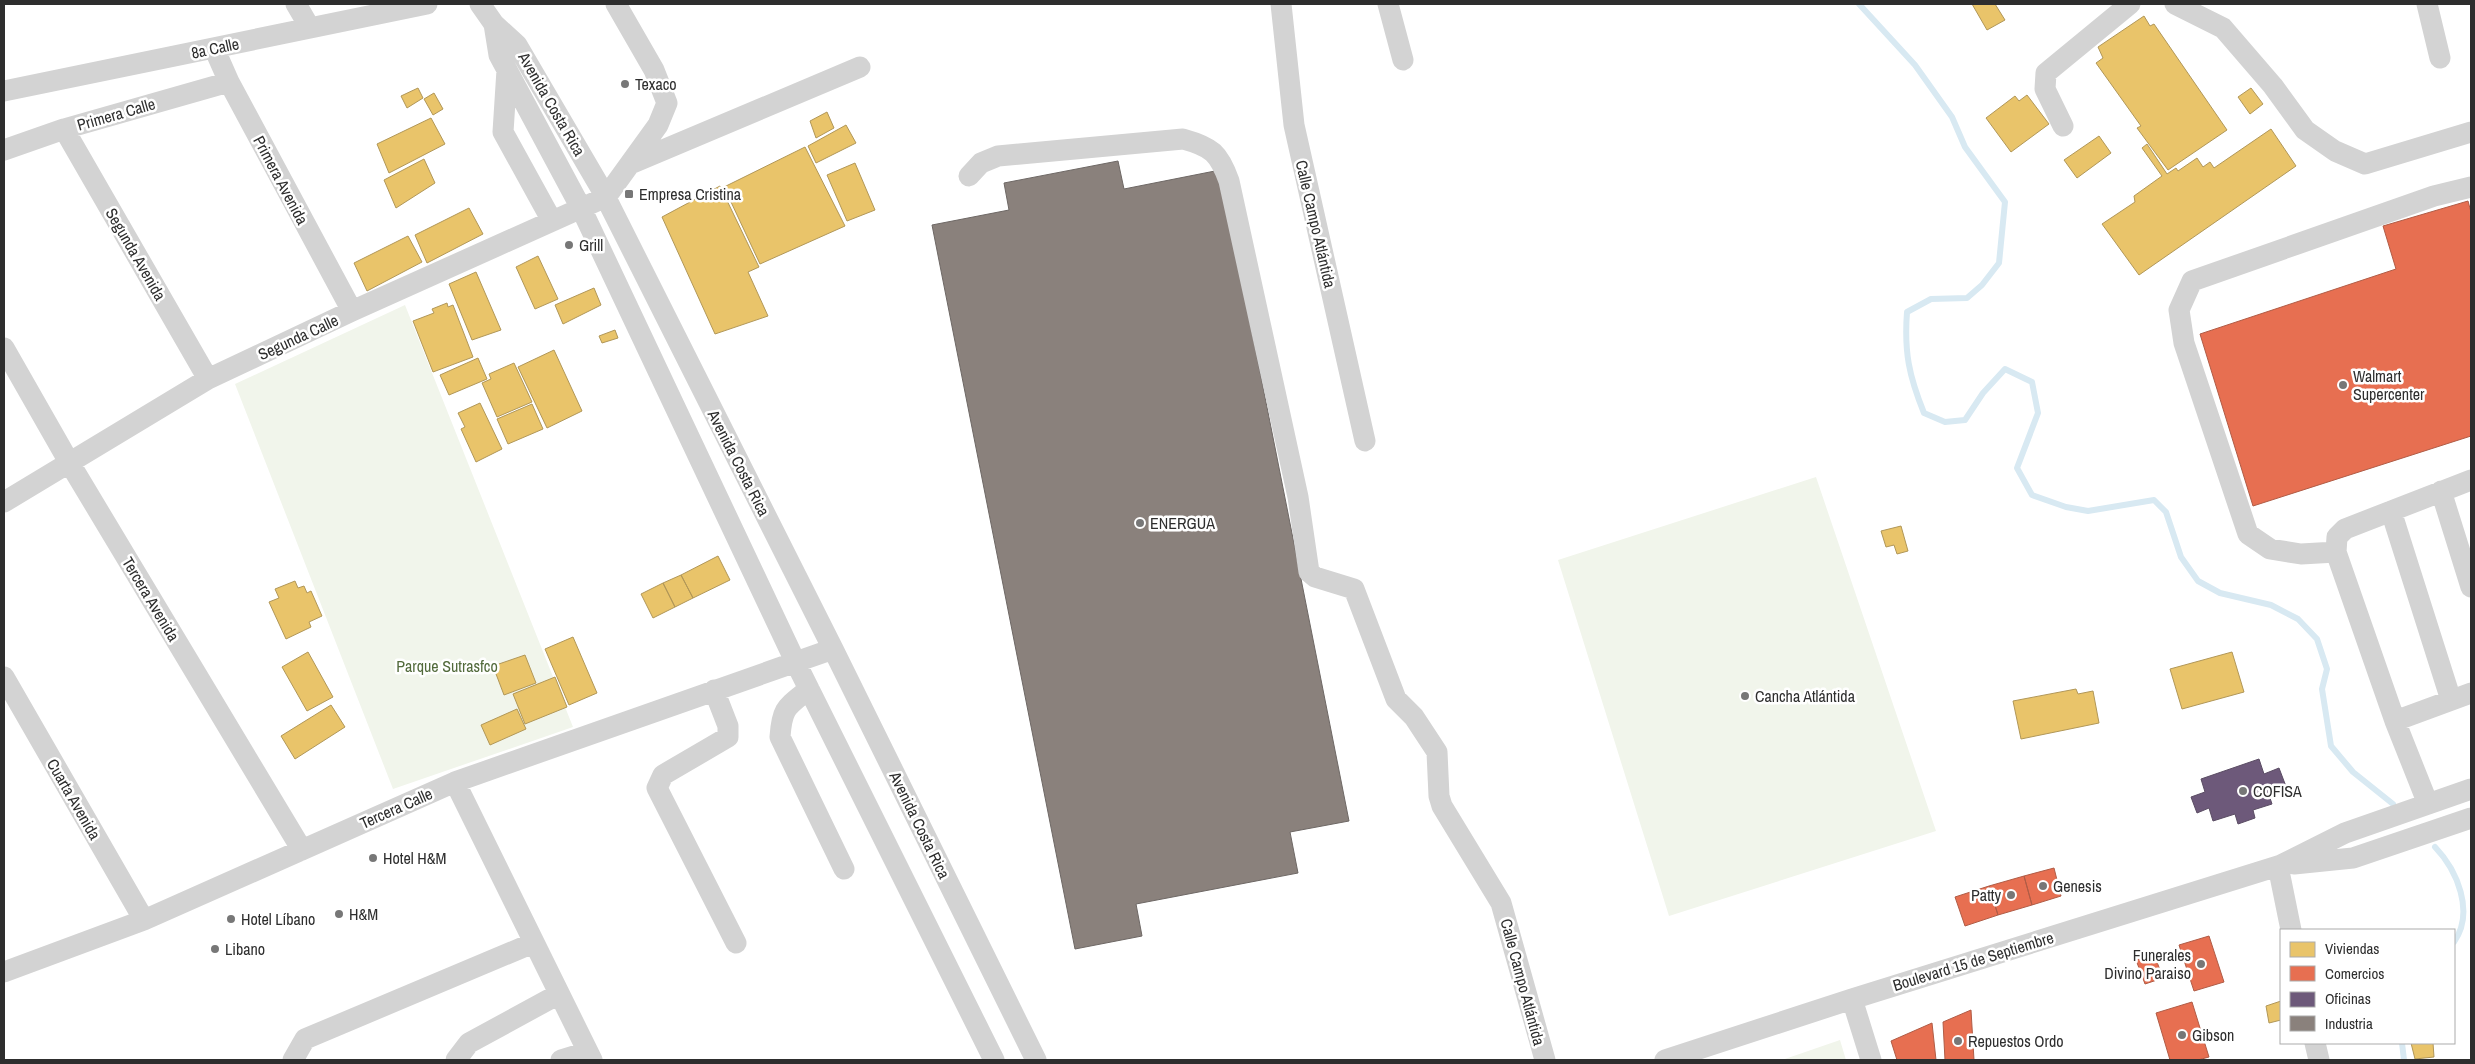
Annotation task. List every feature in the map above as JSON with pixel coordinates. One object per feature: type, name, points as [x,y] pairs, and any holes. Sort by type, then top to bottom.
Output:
[{"type":"street","points":[[296,4],[310,28]]},
{"type":"street","name":"8a Calle","points":[[4,91],[427,4]]},
{"type":"street","points":[[480,4],[494,24]]},
{"type":"street","points":[[606,197],[658,125],[667,103],[654,70],[616,4]]},
{"type":"street","name":"Calle Campo Atlántida","points":[[1281,4],[1294,125],[1365,441]]},
{"type":"street","points":[[1388,4],[1403,60]]},
{"type":"street","points":[[2063,126],[2046,89],[2046,72],[2130,4]]},
{"type":"street","points":[[2175,4],[2223,28],[2273,86],[2305,130],[2335,150],[2366,164],[2471,132]]},
{"type":"street","points":[[2427,4],[2440,58]]},
{"type":"street","name":"Avenida Costa Rica","points":[[494,24],[499,55],[581,208],[795,661],[994,1060]]},
{"type":"street","name":"Avenida Costa Rica","points":[[494,24],[517,45],[606,197],[833,649],[1036,1060]]},
{"type":"street","name":"Primera Avenida","points":[[214,48],[229,82],[352,311]]},
{"type":"street","points":[[628,165],[860,67]]},
{"type":"street","points":[[508,69],[503,132],[552,221]]},
{"type":"street","name":"Primera Calle","points":[[4,150],[64,129],[229,82]]},
{"type":"street","name":"Segunda Avenida","points":[[64,129],[208,379]]},
{"type":"street","name":"Calle Campo Atlántida","points":[[969,176],[981,163],[998,156],[1183,139],[1207,146],[1222,161],[1229,181],[1298,497],[1309,572],[1315,577],[1354,589],[1396,699],[1414,717],[1437,752],[1439,796],[1442,806],[1501,903],[1545,1060]]},
{"type":"street","points":[[2336,552],[2301,554],[2270,549],[2248,534],[2184,343],[2179,310],[2192,281],[2434,196],[2471,187]]},
{"type":"street","name":"Segunda Calle","points":[[4,502],[208,379],[352,311],[606,197]]},
{"type":"street","name":"Tercera Avenida","points":[[4,348],[69,462],[302,850]]},
{"type":"street","points":[[2428,804],[2395,721],[2336,552],[2337,537],[2345,529],[2471,480]]},
{"type":"street","points":[[2441,491],[2471,587]]},
{"type":"street","points":[[2391,512],[2451,700]]},
{"type":"street","name":"Tercera Calle","points":[[4,972],[144,920],[455,782],[833,649]]},
{"type":"street","name":"Cuarta Avenida","points":[[4,677],[144,920]]},
{"type":"street","points":[[809,689],[786,708],[781,718],[780,737],[844,869]]},
{"type":"street","points":[[714,690],[728,726],[728,737],[663,775],[657,788],[736,943]]},
{"type":"street","points":[[2395,721],[2471,693]]},
{"type":"street","points":[[455,782],[589,1056],[561,1060]]},
{"type":"street","name":"Boulevard 15 de Septiembre","points":[[1665,1060],[1852,999],[2279,865],[2345,832],[2471,789]]},
{"type":"street","name":"Boulevard 15 de Septiembre","points":[[2279,865],[2353,858],[2471,818]]},
{"type":"street","points":[[2345,832],[2340,840],[2340,846],[2353,858]]},
{"type":"street","points":[[2279,865],[2292,929]]},
{"type":"street","points":[[293,1060],[304,1039],[533,943]]},
{"type":"street","points":[[456,1060],[469,1043],[559,994]]},
{"type":"street","points":[[1852,999],[1871,1060]]},
{"type":"street","points":[[2315,1044],[2319,1060]]},
{"type":"green space","name":"Parque Sutrasfco","points":[[405,305],[573,727],[393,789],[235,384]]},
{"type":"green space","name":"Cancha Atlántida","points":[[1816,477],[1936,831],[1669,916],[1558,560]]},
{"type":"green space","points":[[1840,1040],[1846,1060],[1782,1060]]},
{"type":"building: Viviendas","points":[[1972,4],[1995,4],[2005,20],[1987,30]]},
{"type":"building: Viviendas","points":[[2144,16],[2150,26],[2154,24],[2227,130],[2168,170],[2137,128],[2141,126],[2096,63],[2103,58],[2098,47]]},
{"type":"building: Viviendas","points":[[418,88],[423,98],[407,108],[401,96]]},
{"type":"building: Viviendas","points":[[2251,88],[2263,104],[2250,114],[2238,97]]},
{"type":"building: Viviendas","points":[[434,93],[443,109],[433,115],[424,99]]},
{"type":"building: Viviendas","points":[[2027,95],[2049,124],[2011,152],[1986,118],[2015,96],[2019,101]]},
{"type":"building: Viviendas","points":[[827,112],[834,128],[816,138],[810,121]]},
{"type":"building: Viviendas","points":[[431,118],[445,144],[389,173],[377,144]]},
{"type":"building: Viviendas","points":[[846,125],[856,143],[816,163],[808,146]]},
{"type":"building: Viviendas","points":[[2271,129],[2296,166],[2139,275],[2102,224],[2135,202],[2134,196],[2162,176],[2142,148],[2147,144],[2167,174],[2176,168],[2178,171],[2197,158],[2203,167],[2210,162],[2214,168]]},
{"type":"building: Viviendas","points":[[2099,136],[2111,153],[2077,178],[2064,160]]},
{"type":"building: Viviendas","points":[[805,147],[845,226],[760,264],[724,187]]},
{"type":"building: Viviendas","points":[[424,159],[435,183],[396,208],[384,180]]},
{"type":"building: Viviendas","points":[[855,163],[875,210],[847,221],[827,175]]},
{"type":"building: Viviendas","points":[[720,186],[759,267],[748,272],[768,316],[715,334],[662,217]]},
{"type":"building: Viviendas","points":[[469,208],[483,234],[427,263],[415,235]]},
{"type":"building: Viviendas","points":[[408,236],[422,262],[367,291],[354,263]]},
{"type":"building: Viviendas","points":[[538,256],[558,299],[535,309],[516,267]]},
{"type":"building: Viviendas","points":[[476,272],[501,330],[472,340],[449,284]]},
{"type":"building: Viviendas","points":[[594,288],[601,305],[563,324],[555,305]]},
{"type":"building: Viviendas","points":[[447,303],[448,307],[453,305],[473,357],[433,372],[413,321],[434,313],[432,309]]},
{"type":"building: Viviendas","points":[[615,330],[618,338],[602,343],[599,336]]},
{"type":"building: Viviendas","points":[[554,350],[582,411],[547,428],[518,367]]},
{"type":"building: Viviendas","points":[[478,358],[487,379],[449,395],[440,375]]},
{"type":"building: Viviendas","points":[[514,363],[532,402],[497,417],[482,383],[491,379],[489,374]]},
{"type":"building: Viviendas","points":[[480,403],[502,449],[476,462],[461,429],[465,427],[458,413]]},
{"type":"building: Viviendas","points":[[532,404],[543,429],[508,444],[497,419]]},
{"type":"building: Viviendas","points":[[1901,526],[1908,551],[1897,554],[1894,545],[1886,547],[1881,531]]},
{"type":"building: Viviendas","points":[[718,556],[730,580],[693,598],[681,575]]},
{"type":"building: Viviendas","points":[[681,575],[693,598],[675,607],[663,583]]},
{"type":"building: Viviendas","points":[[295,581],[298,588],[304,586],[307,593],[311,591],[322,616],[309,622],[311,627],[286,639],[269,602],[279,598],[275,589]]},
{"type":"building: Viviendas","points":[[663,583],[675,607],[653,618],[641,594]]},
{"type":"building: Viviendas","points":[[573,637],[597,693],[569,705],[545,649]]},
{"type":"building: Viviendas","points":[[308,652],[333,697],[307,711],[282,667]]},
{"type":"building: Viviendas","points":[[2232,652],[2244,692],[2182,709],[2170,669]]},
{"type":"building: Viviendas","points":[[525,655],[536,683],[504,695],[493,666]]},
{"type":"building: Viviendas","points":[[555,677],[567,707],[525,724],[513,694]]},
{"type":"building: Viviendas","points":[[2076,689],[2078,694],[2093,691],[2099,723],[2021,739],[2013,701]]},
{"type":"building: Viviendas","points":[[331,705],[345,727],[295,759],[281,736]]},
{"type":"building: Viviendas","points":[[517,709],[526,729],[490,745],[481,725]]},
{"type":"building: Viviendas","points":[[2280,1001],[2280,1020],[2269,1023],[2266,1006]]},
{"type":"building: Viviendas","points":[[2411,1044],[2433,1044],[2434,1057],[2415,1059]]},
{"type":"building: Comercios","name":"Walmart Supercenter","points":[[2468,201],[2471,212],[2471,436],[2253,506],[2200,334],[2396,269],[2383,226]]},
{"type":"building: Comercios","name":"Genesis","points":[[2054,868],[2061,896],[2032,905],[2024,876]]},
{"type":"building: Comercios","name":"Patty","points":[[2024,876],[2032,905],[1998,915],[1989,886]]},
{"type":"building: Comercios","points":[[1989,886],[1998,915],[1965,926],[1955,897]]},
{"type":"building: Comercios","name":"Funerales Divino Paraiso","points":[[2209,936],[2224,982],[2194,991],[2179,945]]},
{"type":"building: Comercios","points":[[2154,954],[2163,978],[2145,984],[2136,960]]},
{"type":"building: Comercios","name":"Gibson","points":[[2192,1002],[2209,1057],[2198,1060],[2170,1060],[2156,1013]]},
{"type":"building: Comercios","name":"Repuestos Ordo","points":[[1971,1010],[1974,1060],[1945,1060],[1943,1022]]},
{"type":"building: Comercios","points":[[1932,1023],[1936,1060],[1897,1060],[1891,1041]]},
{"type":"building: Oficinas","name":"COFISA","points":[[2259,759],[2264,774],[2279,768],[2287,789],[2269,795],[2272,804],[2253,810],[2255,818],[2238,824],[2235,814],[2213,821],[2209,808],[2197,813],[2191,797],[2205,792],[2201,779]]},
{"type":"building: Industria","name":"ENERGUA","points":[[1118,161],[1124,189],[1220,170],[1349,821],[1290,832],[1298,873],[1136,904],[1142,936],[1075,949],[932,225],[1009,210],[1004,183]]},
{"type":"waterway","points":[[1859,4],[1915,65],[1952,117],[1965,147],[2005,202],[1999,263],[1982,285],[1967,298],[1931,299],[1907,312],[1906,339],[1909,364],[1924,413],[1945,422],[1965,420],[1983,393],[2005,369],[2032,382],[2038,413],[2017,468],[2032,495],[2066,507],[2088,511],[2154,500],[2166,512],[2181,557],[2198,581],[2220,593],[2271,605],[2298,619],[2317,639],[2327,669],[2322,689],[2331,746],[2353,772],[2393,804]]},
{"type":"waterway","points":[[2435,847],[2450,867],[2461,892],[2463,918],[2455,940]]},
{"type":"waterway","points":[[2402,1044],[2404,1060]]},
{"type":"place","name":"Texaco","points":[[625,84]]},
{"type":"place","name":"Empresa Cristina","points":[[629,194]]},
{"type":"place","name":"Grill","points":[[569,245]]},
{"type":"place","name":"Walmart Supercenter","points":[[2343,385]]},
{"type":"place","name":"ENERGUA","points":[[1140,523]]},
{"type":"place","name":"Cancha Atlántida","points":[[1745,696]]},
{"type":"place","name":"COFISA","points":[[2243,791]]},
{"type":"place","name":"Hotel H&M","points":[[373,858]]},
{"type":"place","name":"Genesis","points":[[2043,886]]},
{"type":"place","name":"Patty","points":[[2011,895]]},
{"type":"place","name":"H&M","points":[[339,914]]},
{"type":"place","name":"Hotel Líbano","points":[[231,919]]},
{"type":"place","name":"Libano","points":[[215,949]]},
{"type":"place","name":"Funerales Divino Paraiso","points":[[2201,964]]},
{"type":"place","name":"Gibson","points":[[2182,1035]]},
{"type":"place","name":"Repuestos Ordo","points":[[1958,1041]]}]
